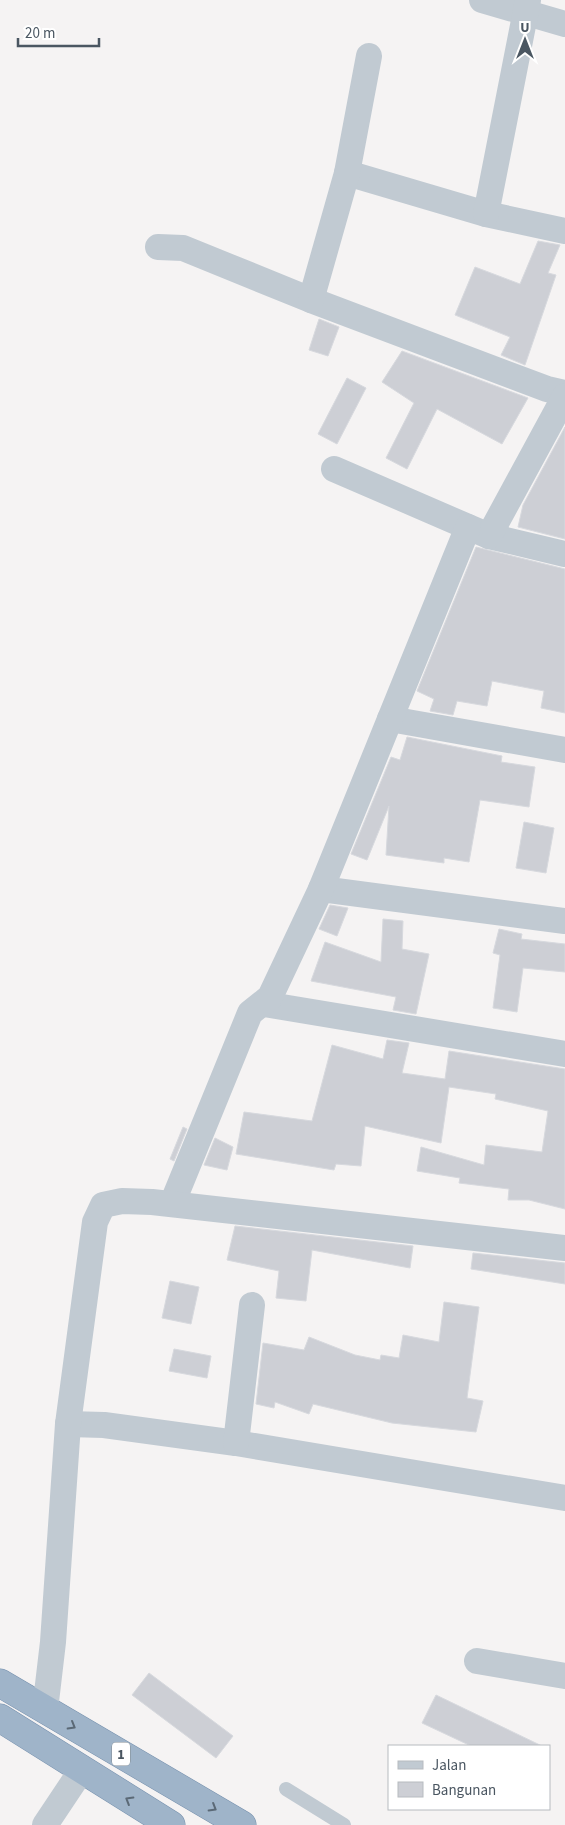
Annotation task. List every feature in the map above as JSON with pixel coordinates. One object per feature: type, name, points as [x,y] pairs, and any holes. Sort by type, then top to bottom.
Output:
[{"type":"highway","name":"1","points":[[0,1683],[242,1825]]},
{"type":"highway","name":"1","points":[[0,1718],[81,1771],[171,1825]]},
{"type":"street","points":[[482,0],[528,6],[565,24]]},
{"type":"street","points":[[486,214],[528,6]]},
{"type":"street","points":[[311,300],[347,172],[369,56]]},
{"type":"street","points":[[347,172],[486,214],[565,231]]},
{"type":"street","points":[[158,247],[183,248],[311,300],[547,389],[565,394],[478,532],[390,718],[321,889],[270,997],[264,1004],[250,1013],[162,1203]]},
{"type":"street","points":[[334,469],[478,532],[565,554]]},
{"type":"street","points":[[390,718],[565,750]]},
{"type":"street","points":[[321,889],[565,921]]},
{"type":"street","points":[[264,1004],[565,1054]]},
{"type":"street","points":[[45,1710],[53,1642],[87,1424],[95,1222],[103,1205],[122,1201],[162,1203],[565,1248]]},
{"type":"street","points":[[236,1443],[252,1305]]},
{"type":"street","points":[[87,1424],[236,1443],[565,1498]]},
{"type":"street","points":[[477,1661],[565,1676]]},
{"type":"street","points":[[45,1825],[81,1771]]},
{"type":"lane","points":[[286,1789],[344,1825]]},
{"type":"building","points":[[538,241],[560,245],[548,273],[556,275],[525,365],[501,355],[510,337],[455,315],[475,267],[520,284]]},
{"type":"building","points":[[319,319],[339,327],[328,356],[309,350]]},
{"type":"building","points":[[402,351],[528,398],[502,444],[437,409],[407,469],[386,458],[414,403],[382,382]]},
{"type":"building","points":[[347,378],[366,388],[337,444],[318,434]]},
{"type":"building","points":[[565,427],[565,539],[518,527],[523,505]]},
{"type":"building","points":[[476,547],[565,569],[565,713],[541,708],[544,691],[492,681],[487,706],[457,701],[453,715],[430,711],[434,699],[417,691]]},
{"type":"building","points":[[407,737],[502,756],[501,762],[535,767],[529,807],[480,800],[469,862],[444,858],[444,863],[386,855],[389,806],[367,860],[351,854],[391,757],[400,760]]},
{"type":"building","points":[[524,822],[554,828],[546,873],[516,868]]},
{"type":"building","points":[[330,905],[348,908],[337,936],[319,929]]},
{"type":"building","points":[[383,919],[403,921],[402,949],[429,954],[416,1014],[393,1010],[396,997],[311,981],[325,942],[381,962]]},
{"type":"building","points":[[499,929],[522,934],[521,939],[565,944],[565,972],[523,968],[517,1012],[493,1008],[500,955],[493,953]]},
{"type":"building","points":[[387,1040],[409,1043],[402,1073],[445,1079],[449,1051],[565,1069],[565,1209],[529,1200],[508,1200],[509,1189],[459,1183],[460,1178],[417,1171],[421,1147],[484,1165],[486,1145],[542,1152],[548,1111],[495,1099],[496,1094],[449,1087],[441,1143],[365,1126],[361,1166],[336,1164],[334,1170],[236,1154],[244,1112],[312,1121],[332,1045],[383,1059]]},
{"type":"building","points":[[183,1127],[187,1129],[174,1161],[170,1159]]},
{"type":"building","points":[[215,1138],[233,1147],[227,1170],[204,1165]]},
{"type":"building","points":[[235,1226],[413,1246],[410,1268],[312,1250],[306,1301],[276,1298],[279,1271],[227,1260]]},
{"type":"building","points":[[473,1253],[565,1263],[565,1284],[471,1269]]},
{"type":"building","points":[[170,1281],[199,1287],[191,1324],[162,1318]]},
{"type":"building","points":[[444,1302],[479,1307],[467,1398],[483,1401],[476,1432],[392,1423],[313,1404],[309,1414],[275,1402],[274,1408],[256,1404],[263,1343],[304,1350],[309,1337],[355,1355],[380,1360],[381,1355],[399,1358],[403,1335],[439,1342]]},
{"type":"building","points":[[174,1349],[211,1356],[207,1378],[169,1371]]},
{"type":"building","points":[[149,1673],[233,1736],[216,1758],[132,1695]]},
{"type":"building","points":[[436,1695],[540,1745],[469,1745],[422,1723]]}]
